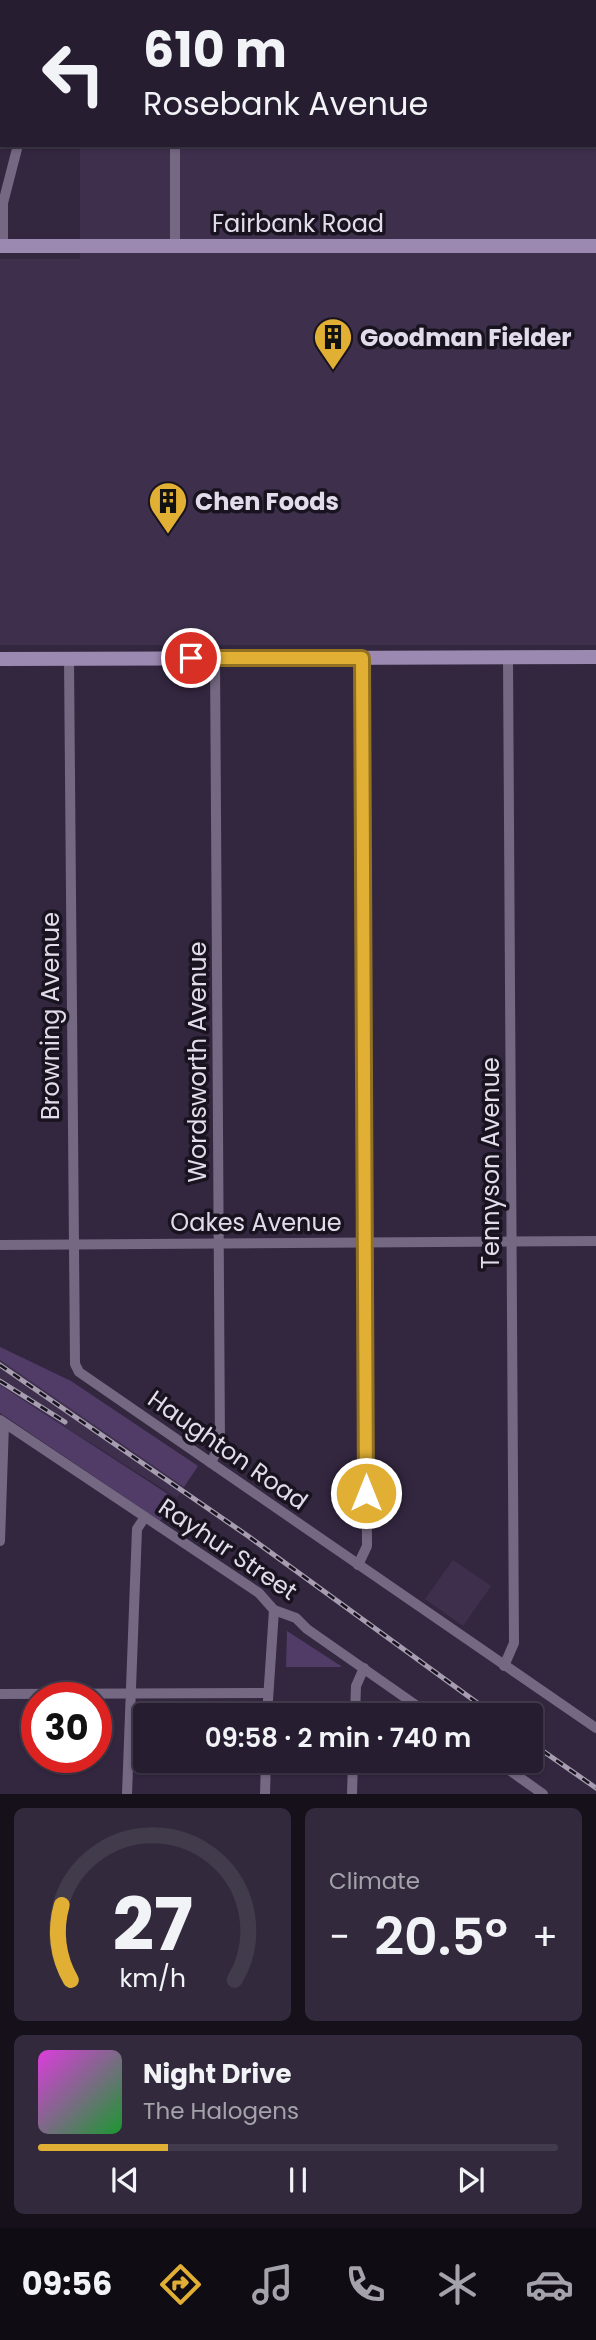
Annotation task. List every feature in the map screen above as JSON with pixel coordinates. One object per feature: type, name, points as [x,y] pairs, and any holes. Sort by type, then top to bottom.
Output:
[{"type":"street","points":[[1,246],[3,203],[17,147]]},
{"type":"street","points":[[175,147],[175,246]]},
{"type":"street","name":"Fairbank Road","points":[[1,246],[596,246]]},
{"type":"street","points":[[0,659],[596,657]]},
{"type":"street","name":"Wordsworth Avenue","points":[[211,1463],[220,1443],[215,658]]},
{"type":"street","points":[[358,1565],[367,1545],[362,658]]},
{"type":"street","name":"Tennyson Avenue","points":[[504,1666],[514,1643],[508,658]]},
{"type":"street","name":"Browning Avenue","points":[[69,659],[74,1355],[79,1371]]},
{"type":"street","name":"Oakes Avenue","points":[[0,1245],[596,1241]]},
{"type":"street","name":"Haughton Road","points":[[79,1371],[596,1728]]},
{"type":"street","points":[[0,1541],[2,1422]]},
{"type":"street","name":"Rayhur Street","points":[[2,1422],[259,1593],[274,1610],[304,1624],[307,1629],[413,1703]]},
{"type":"street","points":[[127,1794],[137,1529],[145,1517]]},
{"type":"street","points":[[268,1703],[274,1610]]},
{"type":"street","points":[[355,1703],[356,1686],[363,1668]]},
{"type":"street","points":[[0,1694],[268,1693]]},
{"type":"street","points":[[265,1794],[266,1773]]},
{"type":"street","points":[[352,1794],[353,1773]]},
{"type":"street","points":[[513,1773],[543,1794]]},
{"type":"shaded area","points":[[80,147],[596,147],[596,645],[0,645],[0,259],[80,259]]},
{"type":"shaded area","points":[[0,1347],[71,1381],[198,1466],[184,1487],[0,1360]]},
{"type":"shaded area","points":[[0,1360],[184,1487],[177,1498],[0,1385]]},
{"type":"shaded area","points":[[0,1385],[174,1498],[160,1521],[0,1413]]},
{"type":"shaded area","points":[[453,1560],[491,1586],[463,1626],[425,1599]]},
{"type":"shaded area","points":[[287,1631],[341,1666],[341,1667],[286,1667]]},
{"type":"railway","points":[[0,1365],[248,1536],[478,1703]]},
{"type":"railway","points":[[0,1381],[65,1422]]},
{"type":"railway","points":[[543,1751],[596,1788]]},
{"type":"place","name":"Goodman Fielder","points":[[333,371]]},
{"type":"place","name":"Chen Foods","points":[[168,535]]},
{"type":"route","points":[[191,658],[362,658],[366,1493]]}]
